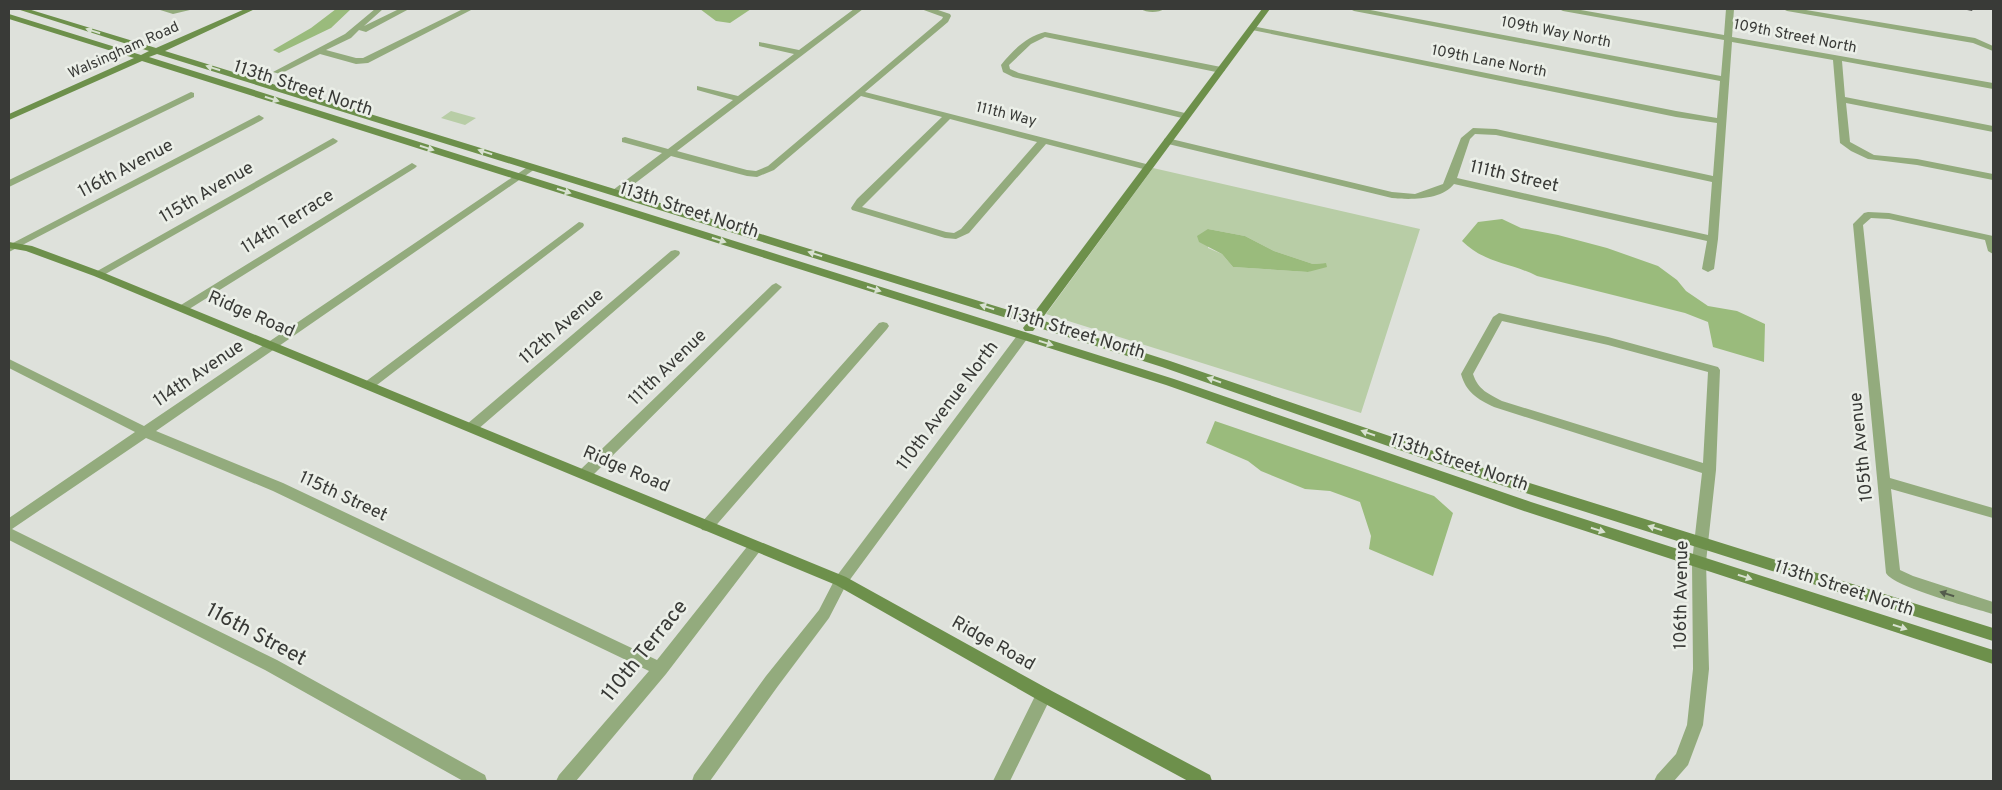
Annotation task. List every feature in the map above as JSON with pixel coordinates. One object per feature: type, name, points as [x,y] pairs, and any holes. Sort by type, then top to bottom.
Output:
[{"type":"main road","name":"113th Street North","points":[[21,9],[1034,322],[1166,364],[1503,480],[1993,635]]},
{"type":"main road","name":"Walsingham Road","points":[[9,117],[251,9]]},
{"type":"main road","name":"110th Avenue North","points":[[1023,336],[1146,166],[1167,141],[1266,9]]},
{"type":"main road","name":"113th Street North","points":[[9,16],[1170,382],[1526,506],[1993,657]]},
{"type":"main road","name":"Ridge Road","points":[[11,247],[28,248],[98,274],[472,427],[841,582],[1200,780]]},
{"type":"street","points":[[161,9],[173,12],[190,9]]},
{"type":"street","points":[[348,36],[379,9]]},
{"type":"street","points":[[277,72],[405,9]]},
{"type":"street","points":[[319,51],[356,61],[365,61],[469,9]]},
{"type":"street","points":[[846,9],[857,10]]},
{"type":"street","points":[[625,140],[747,173],[757,174],[771,168],[945,20],[947,16],[925,9]]},
{"type":"street","points":[[1145,9],[1160,9]]},
{"type":"street","name":"109th Way North","points":[[1354,9],[1725,79]]},
{"type":"street","name":"109th Street North","points":[[1563,9],[1993,86]]},
{"type":"street","points":[[1708,268],[1713,239],[1730,9]]},
{"type":"street","points":[[1787,9],[1983,44],[1993,49]]},
{"type":"street","points":[[617,192],[857,10]]},
{"type":"street","name":"109th Lane North","points":[[1252,28],[1676,114],[1721,121]]},
{"type":"street","points":[[1186,116],[1016,75],[1006,70],[1005,65],[1026,42],[1036,36],[1045,34],[1221,70]]},
{"type":"street","points":[[762,44],[801,53]]},
{"type":"street","points":[[1837,59],[1845,143],[1861,155],[1878,159],[1905,160],[1993,177]]},
{"type":"street","points":[[700,88],[739,99]]},
{"type":"street","name":"111th Way","points":[[858,93],[1146,166]]},
{"type":"street","points":[[9,184],[191,95]]},
{"type":"street","points":[[1841,99],[1993,129]]},
{"type":"street","points":[[948,116],[856,208],[945,235],[956,236],[965,231],[1044,140]]},
{"type":"street","name":"116th Avenue","points":[[11,247],[259,118]]},
{"type":"street","points":[[1451,180],[1466,138],[1473,131],[1496,132],[1718,180]]},
{"type":"street","name":"115th Avenue","points":[[98,274],[333,141]]},
{"type":"street","name":"111th Street","points":[[1167,141],[1392,195],[1415,197],[1427,195],[1440,190],[1451,180],[1713,239]]},
{"type":"street","name":"114th Terrace","points":[[182,308],[412,166]]},
{"type":"street","name":"114th Avenue","points":[[9,525],[532,167]]},
{"type":"street","name":"105th Avenue","points":[[1992,238],[1889,216],[1868,214],[1858,224],[1893,574],[1908,581],[1993,608]]},
{"type":"street","points":[[369,385],[579,224]]},
{"type":"street","points":[[1992,238],[1993,251]]},
{"type":"street","name":"112th Avenue","points":[[472,427],[676,253]]},
{"type":"street","name":"111th Avenue","points":[[585,474],[776,287]]},
{"type":"street","name":"106th Avenue","points":[[1662,781],[1682,759],[1695,725],[1701,669],[1699,562],[1709,470],[1714,370],[1608,341],[1499,318],[1467,374],[1470,386],[1481,395],[1498,404],[1709,470]]},
{"type":"street","points":[[707,526],[883,326]]},
{"type":"street","name":"110th Avenue North","points":[[700,781],[772,681],[824,614],[841,582],[1023,336]]},
{"type":"street","name":"115th Street","points":[[9,364],[145,432],[278,487],[660,669]]},
{"type":"street","points":[[1885,482],[1993,513]]},
{"type":"street","name":"116th Street","points":[[9,534],[271,666],[479,781]]},
{"type":"street","name":"110th Terrace","points":[[565,781],[660,669],[755,547]]},
{"type":"street","points":[[1000,781],[1044,695]]},
{"type":"shaded area","points":[[336,9],[351,9],[331,28],[279,53],[273,50],[311,28]]},
{"type":"shaded area","points":[[700,9],[751,9],[730,23],[716,21]]},
{"type":"shaded area","points":[[451,111],[476,118],[465,125],[441,118]]},
{"type":"shaded area","points":[[1153,168],[1420,229],[1361,413],[1046,314]],"holes":[[[1208,229],[1245,236],[1274,251],[1313,264],[1326,263],[1308,272],[1233,267],[1222,254],[1208,248]]]},
{"type":"shaded area","points":[[1502,219],[1521,228],[1558,235],[1607,248],[1658,266],[1677,280],[1686,291],[1708,306],[1737,311],[1765,324],[1764,362],[1713,347],[1708,322],[1685,313],[1537,276],[1480,254],[1462,241],[1478,222]]},
{"type":"shaded area","points":[[1208,229],[1245,236],[1274,251],[1313,264],[1326,263],[1327,267],[1308,272],[1233,267],[1222,254],[1199,242],[1197,236]]},
{"type":"shaded area","points":[[1215,421],[1434,496],[1453,513],[1433,576],[1369,549],[1371,536],[1360,502],[1330,491],[1305,489],[1261,471],[1248,461],[1206,443]]}]
